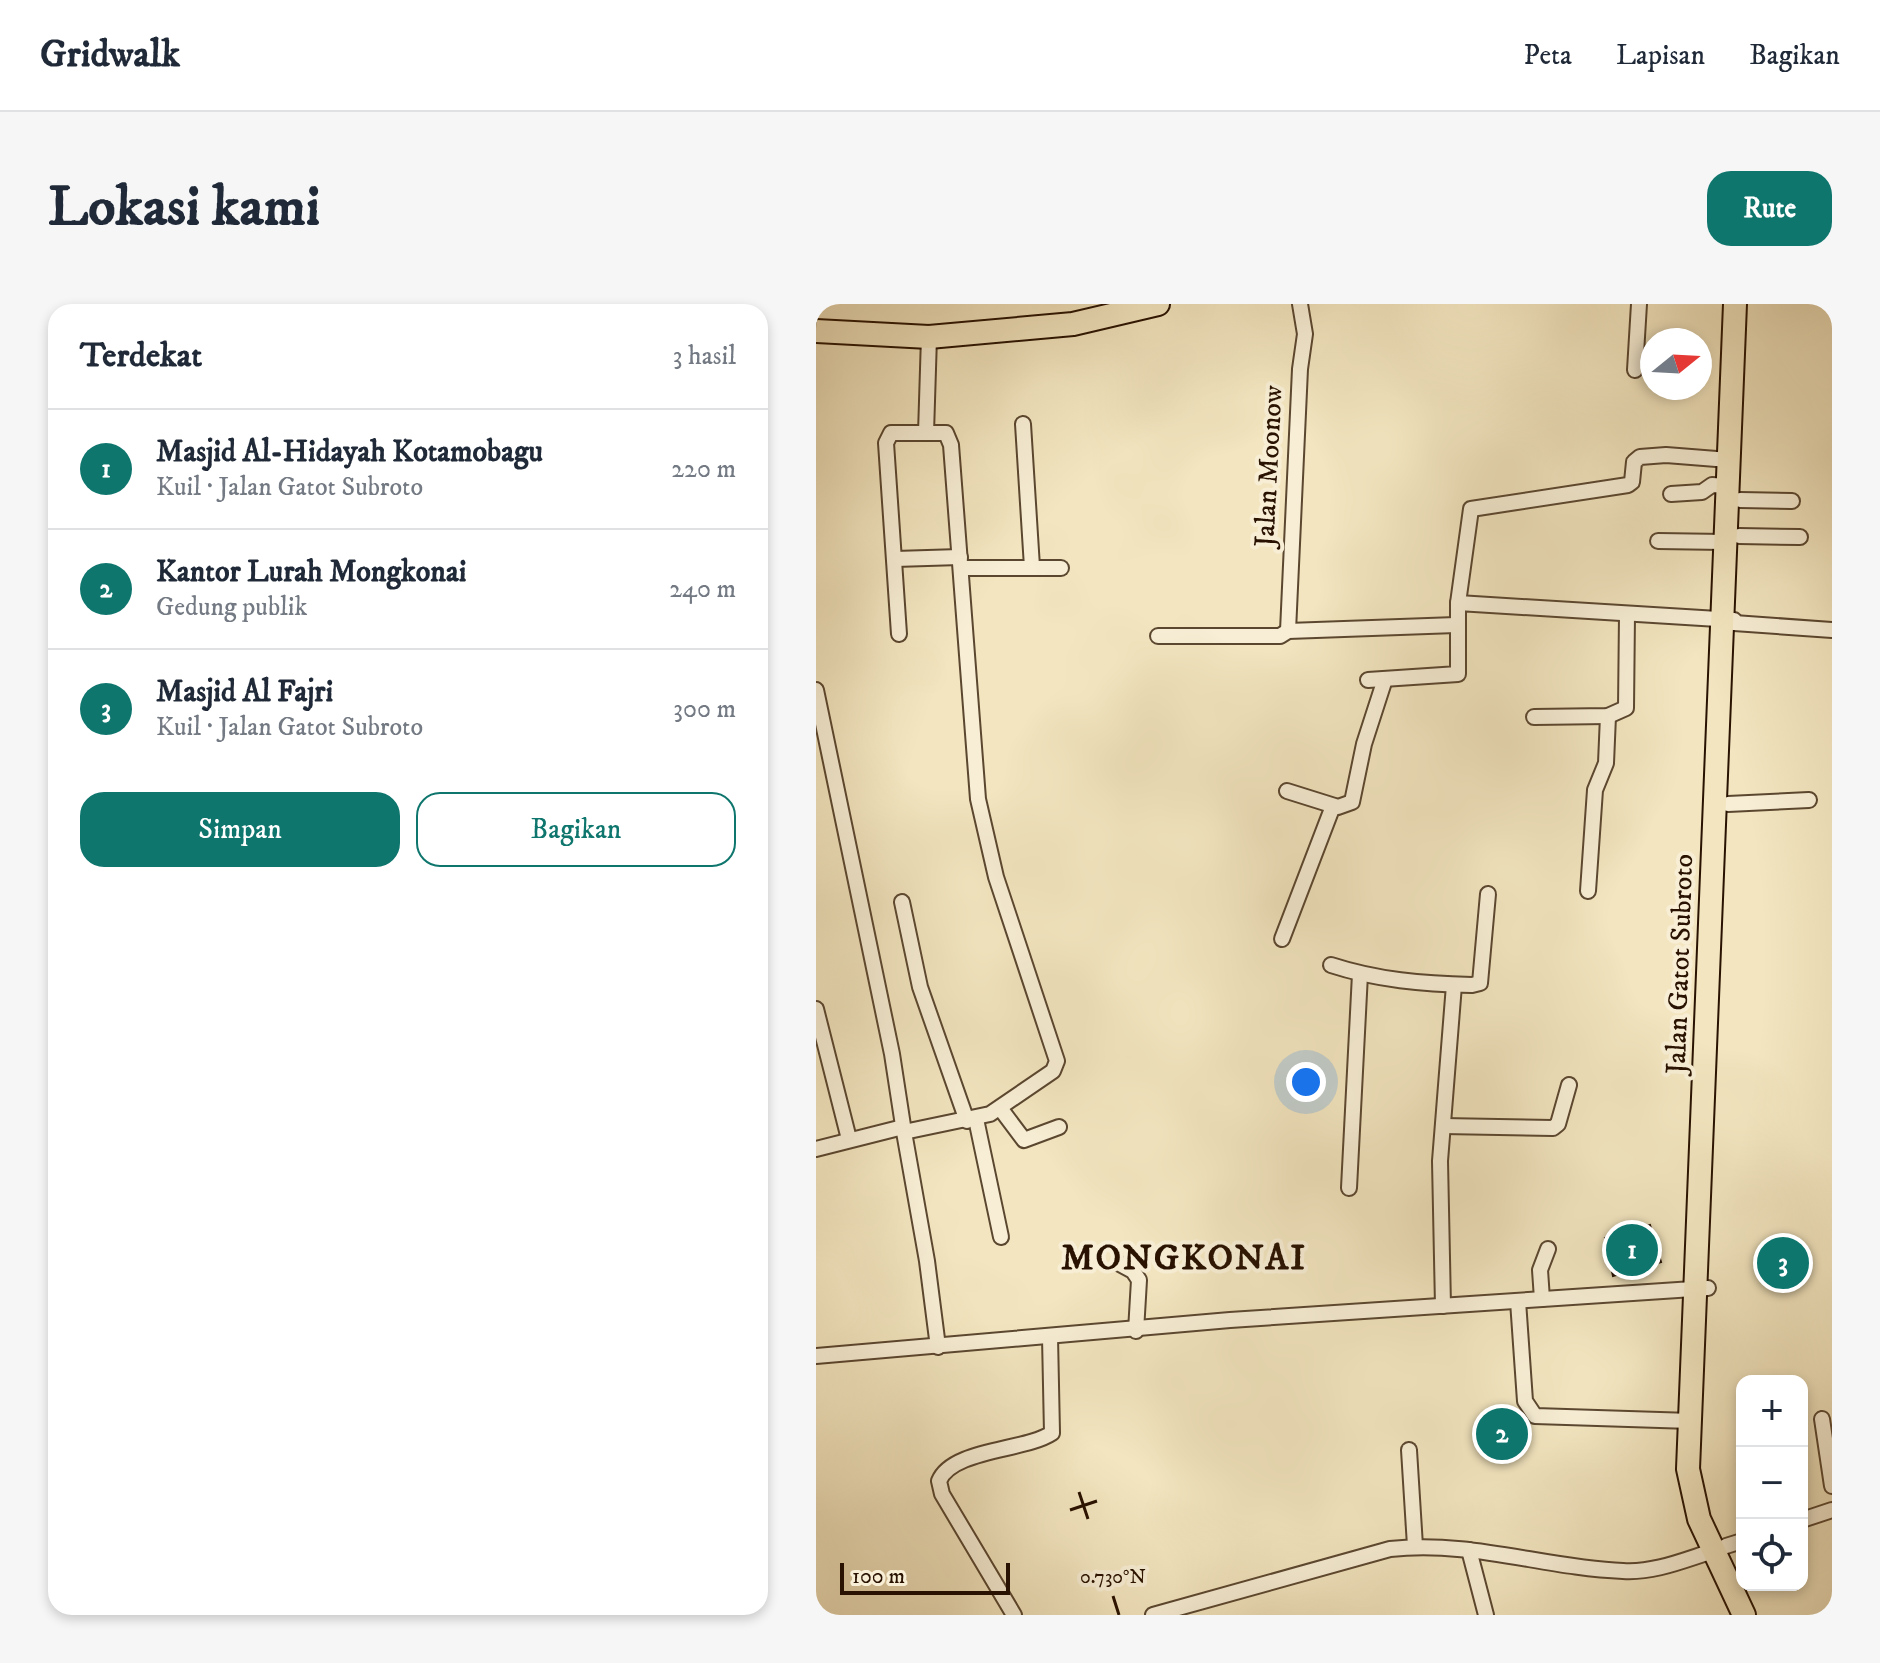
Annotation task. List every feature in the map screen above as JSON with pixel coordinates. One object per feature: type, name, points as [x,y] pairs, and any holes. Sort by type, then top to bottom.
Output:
[{"type":"highway","points":[[816,331],[929,337],[1073,324],[1110,310],[1158,304]]},
{"type":"highway","name":"Jalan Gatot Subroto","points":[[1735,304],[1738,372],[1728,804],[1689,1485],[1727,1546],[1744,1615]]},
{"type":"highway","name":"Jalan Gatot Subroto","points":[[1734,493],[1729,460],[1746,304]]},
{"type":"highway","name":"Jalan Gatot Subroto","points":[[1730,621],[1702,1288],[1702,1485],[1736,1566]]},
{"type":"highway","name":"Jalan Gatot Subroto","points":[[1747,1591],[1759,1615]]},
{"type":"street","name":"Jalan Moonow","points":[[1288,631],[1300,369],[1305,334],[1300,304]]},
{"type":"street","points":[[1635,370],[1639,304]]},
{"type":"street","points":[[926,433],[929,337]]},
{"type":"street","points":[[1023,424],[1032,567]]},
{"type":"street","points":[[816,1149],[849,1139],[972,1120],[1000,1108],[1007,1100],[1053,1071],[1057,1061],[983,825],[973,756],[950,438],[946,433],[891,433],[887,437],[899,634]]},
{"type":"street","points":[[1368,680],[1458,674],[1456,625],[1471,509],[1628,485],[1634,479],[1634,462],[1640,457],[1666,455],[1729,460]]},
{"type":"street","points":[[1671,494],[1702,492],[1712,485],[1734,493],[1792,501]]},
{"type":"street","points":[[1658,541],[1800,537]]},
{"type":"street","points":[[895,559],[1061,568]]},
{"type":"street","points":[[1458,603],[1832,630]]},
{"type":"street","points":[[1534,717],[1608,716],[1620,712],[1629,702],[1627,615]]},
{"type":"street","points":[[1158,636],[1280,636],[1288,631],[1456,625]]},
{"type":"street","points":[[1287,791],[1333,806],[1346,807],[1352,802],[1364,744],[1385,679]]},
{"type":"street","points":[[816,690],[892,1054],[927,1261],[938,1347]]},
{"type":"street","points":[[1588,891],[1595,790],[1606,763],[1608,716]]},
{"type":"street","points":[[1728,804],[1809,800]]},
{"type":"street","points":[[1282,939],[1333,806]]},
{"type":"street","points":[[1331,965],[1360,974],[1454,985],[1480,983],[1488,894]]},
{"type":"street","points":[[902,902],[920,987],[972,1120],[1001,1237]]},
{"type":"street","points":[[1349,1188],[1360,974]]},
{"type":"street","points":[[1443,1306],[1440,1186],[1454,985]]},
{"type":"street","points":[[816,1009],[849,1139]]},
{"type":"street","points":[[1443,1126],[1553,1128],[1558,1124],[1569,1085]]},
{"type":"street","points":[[1000,1108],[1024,1140],[1059,1127]]},
{"type":"street","points":[[1542,1299],[1540,1270],[1548,1249]]},
{"type":"street","points":[[1120,1264],[1133,1271],[1139,1280],[1136,1331]]},
{"type":"street","points":[[816,1356],[1136,1331],[1230,1320],[1702,1288]]},
{"type":"street","points":[[1518,1301],[1525,1401],[1535,1416],[1691,1421]]},
{"type":"street","points":[[1014,1615],[942,1494],[939,1481],[950,1467],[966,1459],[1052,1433],[1050,1337]]},
{"type":"street","points":[[1822,1419],[1828,1441],[1832,1486]]},
{"type":"street","points":[[1409,1450],[1415,1546]]},
{"type":"street","points":[[1805,1519],[1832,1510]]},
{"type":"street","points":[[1153,1615],[1370,1552],[1415,1546],[1469,1550],[1624,1571],[1669,1565],[1727,1546]]},
{"type":"street","points":[[1469,1550],[1486,1615]]},
{"type":"building","points":[[1650,1225],[1661,1262],[1613,1276],[1605,1238]]},
{"type":"building","points":[[1768,1246],[1800,1256],[1800,1271],[1766,1269]]},
{"type":"building","points":[[1515,1413],[1521,1451],[1489,1455],[1482,1417]]},
{"type":"place","name":"Masjid Al-Hidayah Kotamobagu","points":[[1632,1250]]},
{"type":"place","name":"Masjid Al Fajri","points":[[1783,1263]]},
{"type":"place","name":"Kantor Lurah Mongkonai","points":[[1502,1434]]},
{"type":"district","name":"MONGKONAI","points":[[1184,1258]]}]
